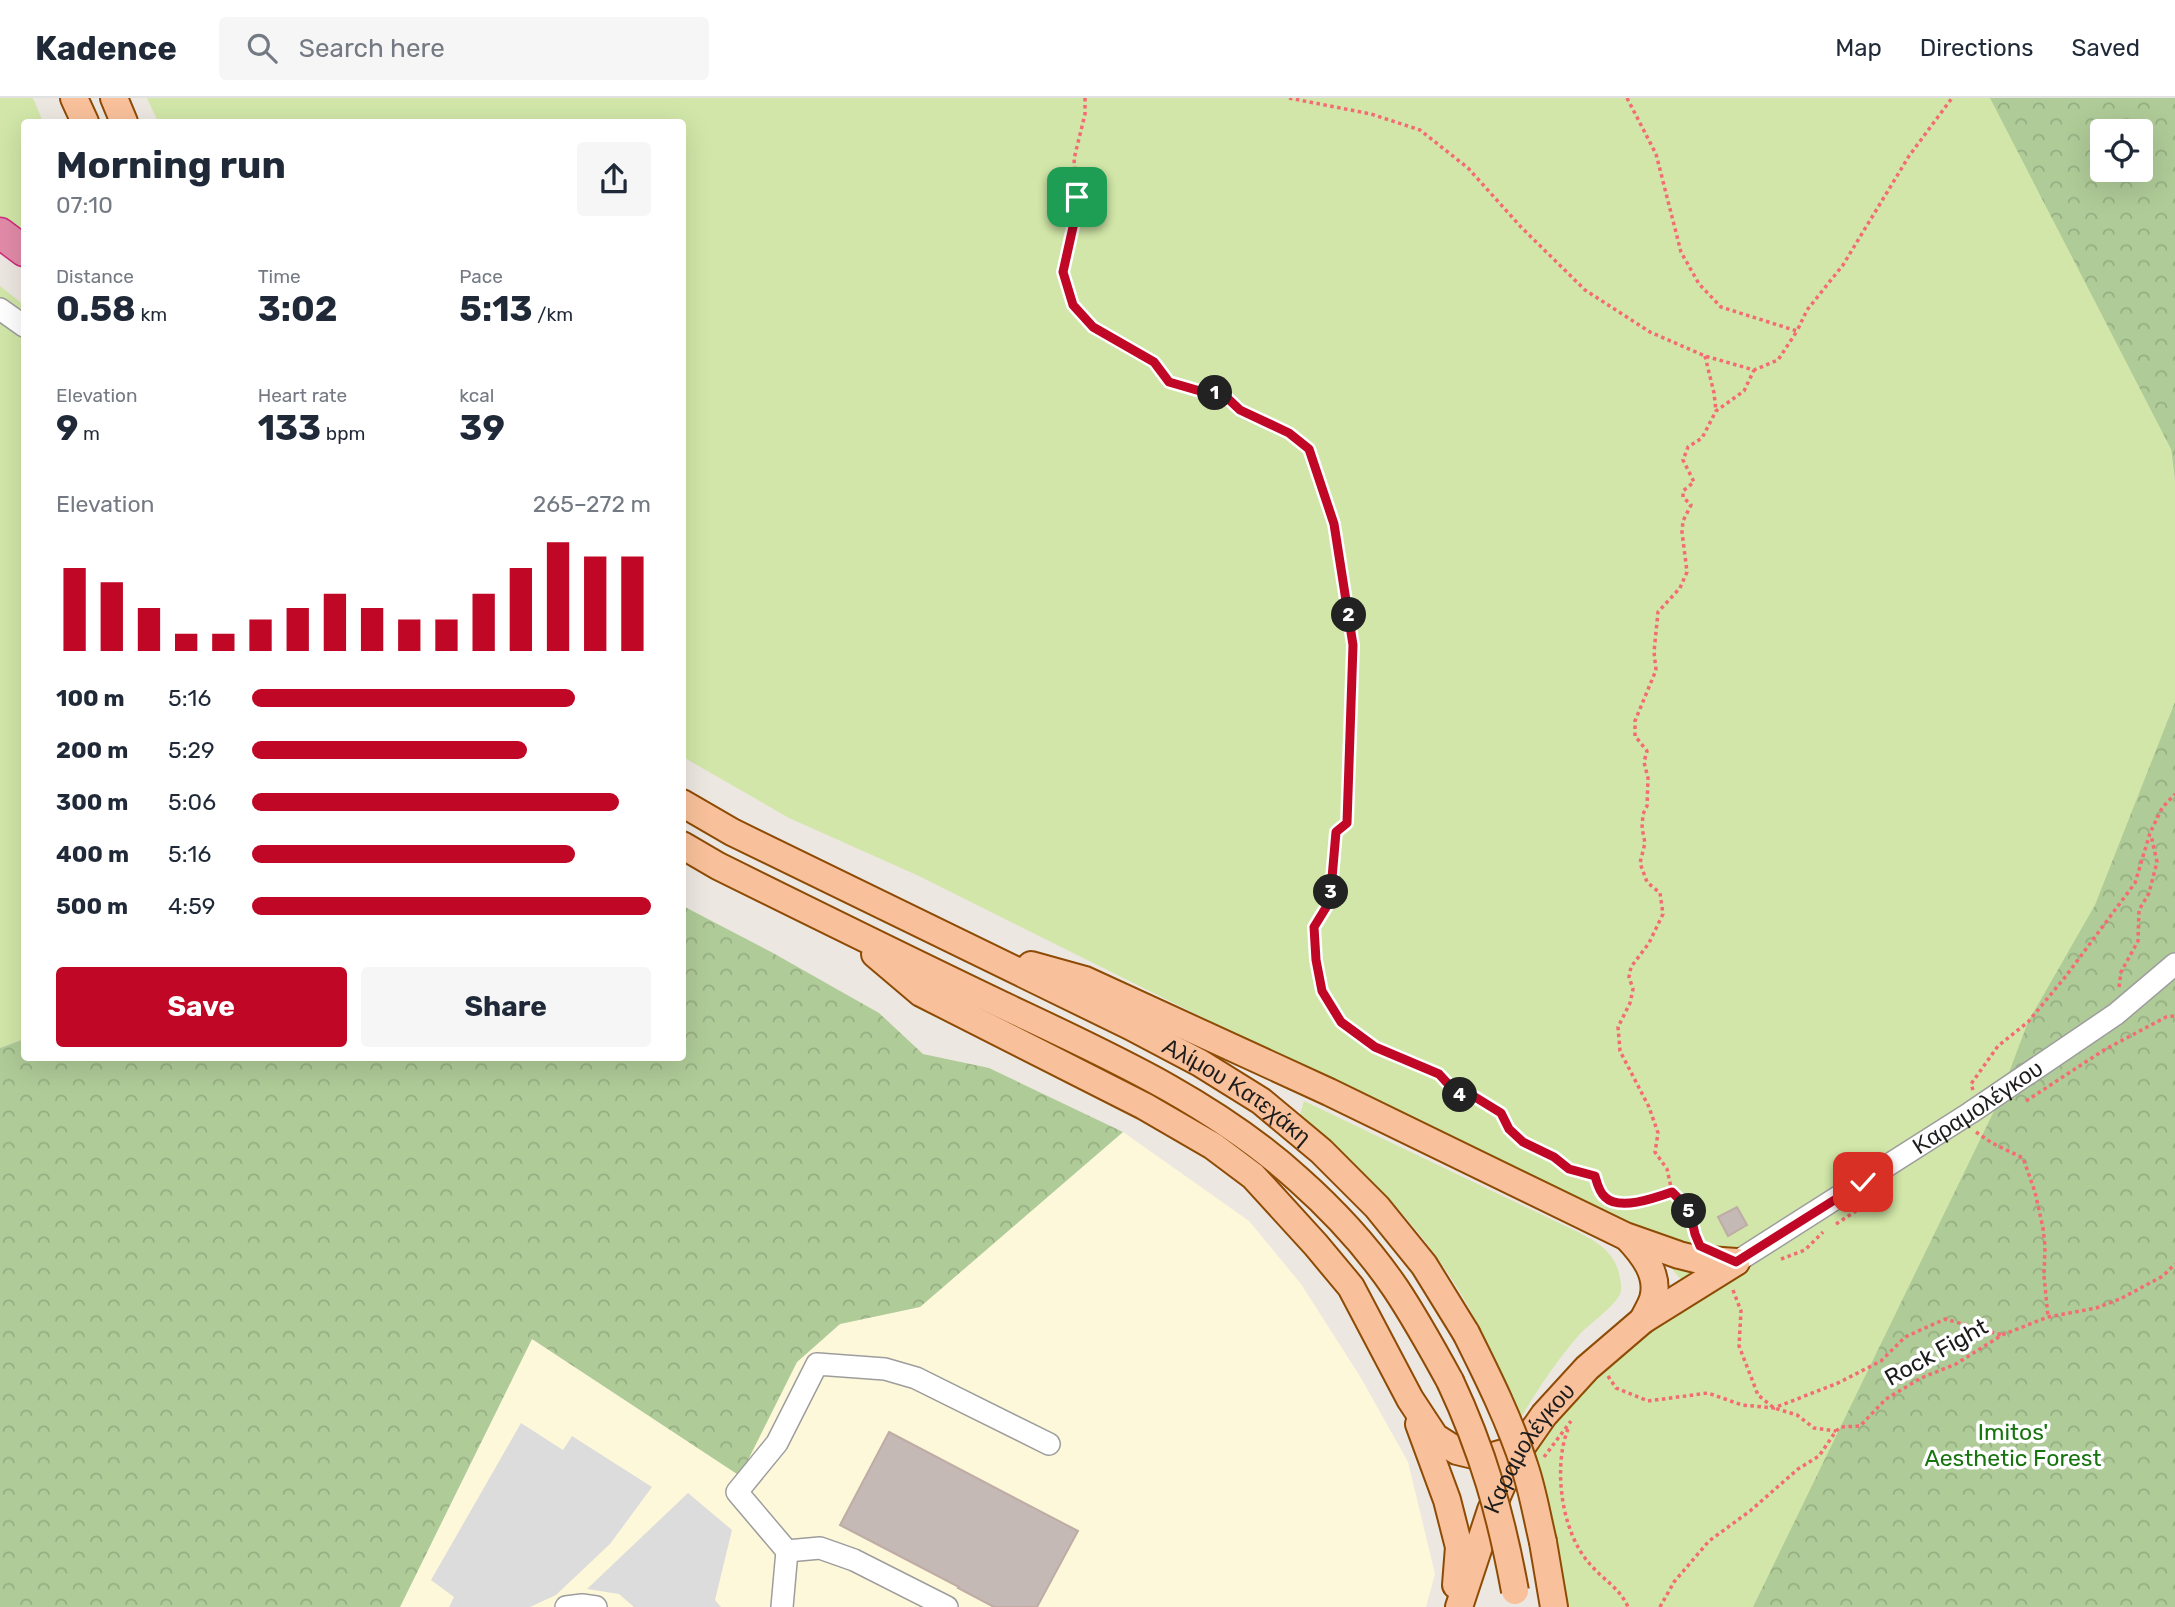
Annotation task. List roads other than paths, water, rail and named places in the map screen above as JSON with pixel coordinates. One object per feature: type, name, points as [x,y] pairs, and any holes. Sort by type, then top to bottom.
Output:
[{"type":"highway","points":[[0,233],[21,249]]},
{"type":"main road","points":[[74,98],[84,119]]},
{"type":"main road","points":[[114,98],[123,119]]},
{"type":"main road","name":"Αλίμου Κατεχάκη","points":[[686,805],[732,832],[1141,1031],[1230,1080],[1261,1101],[1321,1151],[1377,1207],[1424,1265],[1466,1333],[1499,1399],[1525,1470],[1543,1542],[1554,1607]]},
{"type":"main road","name":"Αλίμου Κατεχάκη","points":[[686,847],[718,866],[1113,1058],[1181,1094],[1241,1132],[1298,1178],[1373,1258],[1396,1288],[1450,1381],[1491,1482],[1517,1599]]},
{"type":"main road","points":[[844,928],[921,993],[1144,1105],[1213,1146],[1253,1176],[1316,1245],[1351,1287],[1409,1399],[1447,1500],[1459,1547],[1457,1607]]},
{"type":"main road","points":[[959,944],[1085,980],[1329,1092],[1625,1236],[1733,1273]]},
{"type":"main road","points":[[1625,1236],[1648,1262],[1654,1279],[1654,1298],[1643,1320]]},
{"type":"main road","name":"Καραμολέγκου","points":[[1457,1607],[1491,1510],[1521,1448],[1544,1415],[1587,1368],[1643,1320],[1733,1273]]},
{"type":"main road","points":[[1409,1399],[1435,1437],[1457,1451],[1486,1458],[1521,1448]]},
{"type":"street","points":[[0,309],[21,324]]},
{"type":"street","name":"Καραμολέγκου","points":[[1733,1273],[1982,1117],[2116,1014],[2175,964]]},
{"type":"street","points":[[782,1607],[787,1551],[737,1492],[777,1443],[817,1364],[885,1369],[916,1378],[1048,1444]]},
{"type":"street","points":[[787,1551],[820,1548],[854,1560],[947,1607]]},
{"type":"street","points":[[566,1607],[596,1607]]},
{"type":"park label","name":"Imitos' Aesthetic Forest","points":[[2013,1445]]}]
